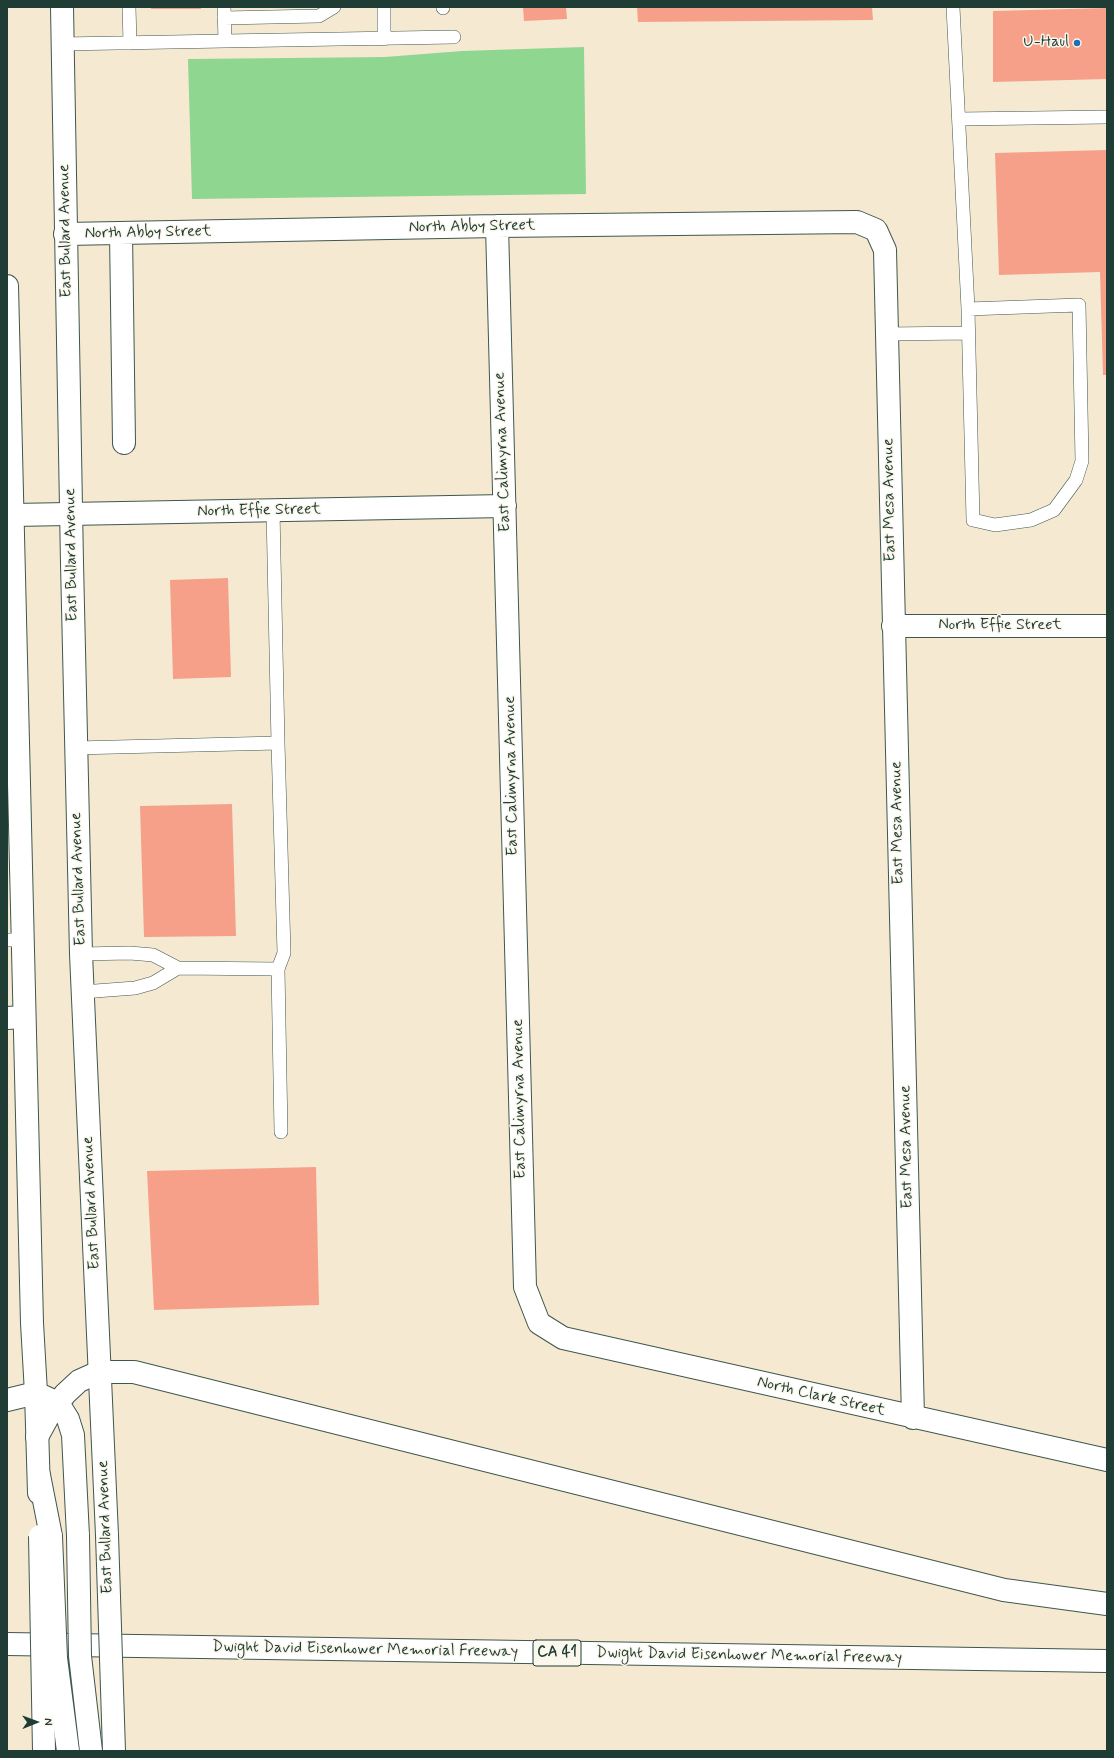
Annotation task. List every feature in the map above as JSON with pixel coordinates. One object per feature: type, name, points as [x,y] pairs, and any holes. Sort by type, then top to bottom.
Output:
[{"type":"main road","name":"East Bullard Avenue","points":[[62,7],[75,748],[82,992],[107,1535],[114,1751]]},
{"type":"main road","name":"North Abby Street","points":[[65,234],[497,226],[857,222],[876,230]]},
{"type":"main road","name":"East Calimyrna Avenue","points":[[497,226],[525,1287],[539,1323]]},
{"type":"main road","name":"East Mesa Avenue","points":[[876,230],[885,250],[914,1418]]},
{"type":"main road","points":[[121,233],[124,443]]},
{"type":"main road","points":[[7,286],[16,1018],[36,1393],[38,1475],[46,1536],[56,1658],[68,1751]]},
{"type":"main road","name":"North Effie Street","points":[[9,515],[505,506]]},
{"type":"main road","name":"North Effie Street","points":[[894,626],[1107,626]]},
{"type":"main road","name":"North Clark Street","points":[[539,1323],[563,1338],[914,1418],[1107,1460]]},
{"type":"main road","points":[[37,1437],[58,1403],[79,1381],[99,1372],[134,1372],[1004,1590],[1107,1604]]},
{"type":"main road","points":[[7,1400],[36,1393],[58,1403],[68,1419],[73,1435],[78,1536],[80,1656],[91,1751]]},
{"type":"main road","points":[[44,1751],[46,1536]]},
{"type":"main road","name":"Dwight David Eisenhower Memorial Freeway","points":[[7,1644],[1107,1661]]},
{"type":"lane","points":[[129,7],[130,43]]},
{"type":"lane","points":[[225,41],[224,12],[319,16],[334,7]]},
{"type":"lane","points":[[384,7],[384,39]]},
{"type":"lane","points":[[953,7],[968,309],[973,520],[995,525],[1031,520],[1054,510],[1076,480],[1082,461],[1079,305],[968,309]]},
{"type":"lane","points":[[63,44],[454,37]]},
{"type":"lane","points":[[959,119],[1107,117]]},
{"type":"lane","points":[[886,334],[968,333]]},
{"type":"lane","points":[[273,511],[284,953],[278,969],[281,1132]]},
{"type":"lane","points":[[75,748],[278,743]]},
{"type":"lane","points":[[81,954],[130,953],[152,955],[178,968],[278,969]]},
{"type":"lane","points":[[82,992],[135,988],[154,982],[178,968]]},
{"type":"green space","points":[[584,47],[586,194],[192,199],[188,59],[385,57],[462,51]]},
{"type":"building","points":[[151,7],[201,7],[201,9],[151,9]]},
{"type":"building","points":[[523,7],[566,7],[567,19],[524,21]]},
{"type":"building","points":[[637,7],[872,7],[873,20],[638,22]]},
{"type":"building","points":[[1107,8],[1107,79],[993,82],[993,11]]},
{"type":"building","points":[[1107,150],[1107,375],[1103,375],[1100,272],[999,275],[995,153]]},
{"type":"building","points":[[228,578],[231,677],[173,679],[170,580]]},
{"type":"building","points":[[232,804],[236,936],[144,937],[140,806]]},
{"type":"building","points":[[316,1167],[319,1305],[154,1310],[147,1171]]},
{"type":"place","name":"U-Haul","points":[[1077,43]]}]
